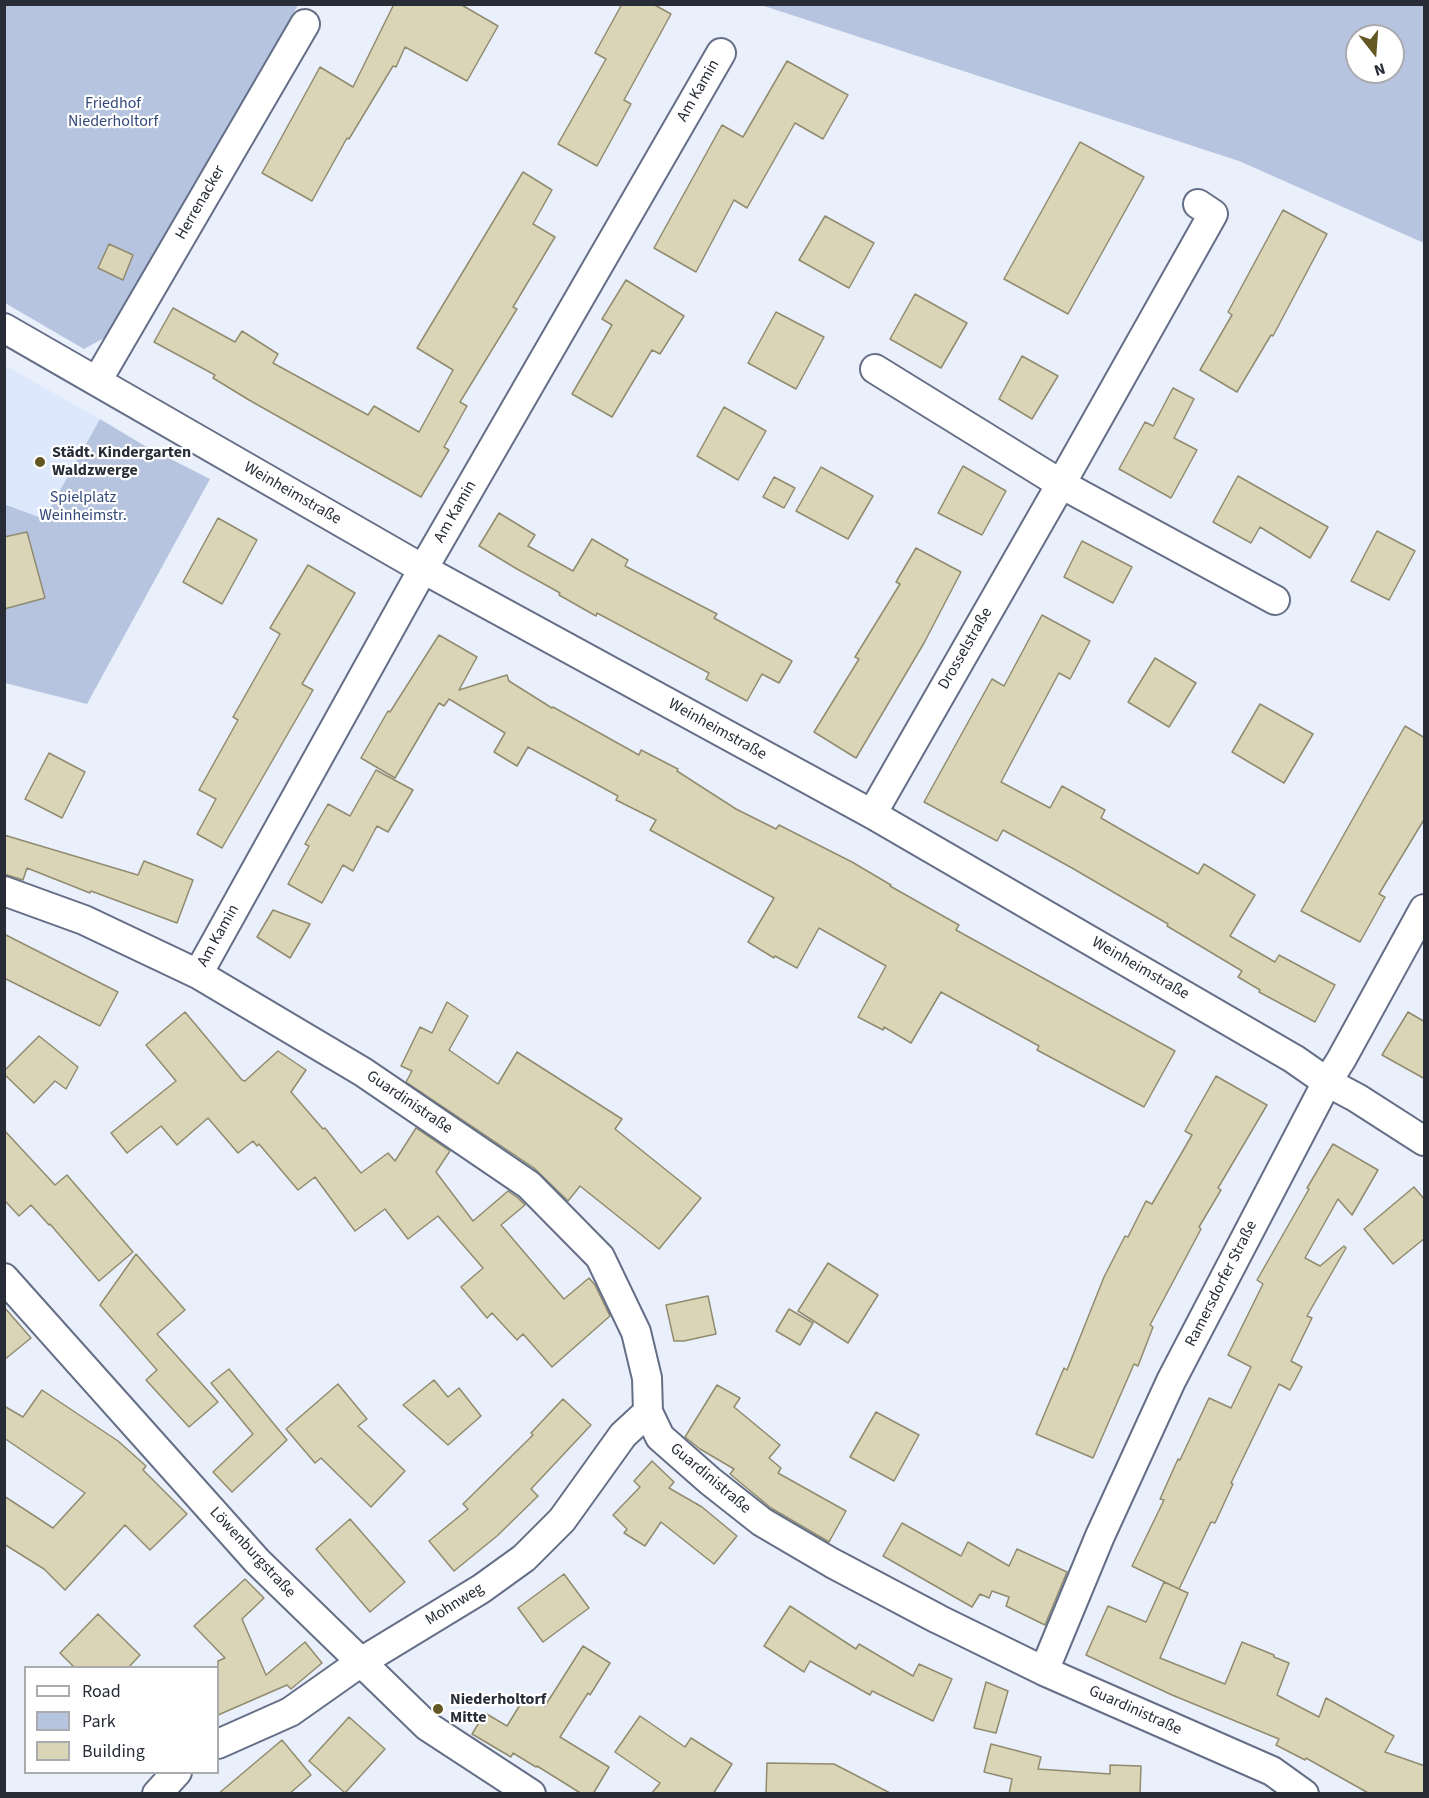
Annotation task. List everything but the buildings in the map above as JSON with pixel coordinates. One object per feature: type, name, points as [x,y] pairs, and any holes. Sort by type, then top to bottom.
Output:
[{"type":"street","name":"Herrenacker","points":[[97,381],[305,24]]},
{"type":"street","name":"Am Kamin","points":[[198,974],[423,569],[721,53]]},
{"type":"street","name":"Drosselstraße","points":[[872,814],[1213,214],[1198,204]]},
{"type":"street","name":"Weinheimstraße","points":[[4,328],[423,569],[872,814],[1294,1059],[1327,1082],[1358,1098],[1425,1141]]},
{"type":"street","points":[[875,369],[1061,484],[1275,600]]},
{"type":"street","name":"Guardinistraße","points":[[4,891],[84,920],[198,974],[363,1072],[529,1185],[600,1257],[636,1332],[647,1378],[648,1412],[660,1437],[762,1522],[938,1620],[1044,1671],[1272,1771],[1304,1794]]},
{"type":"street","name":"Ramersdorfer Straße","points":[[1044,1671],[1100,1536],[1171,1381],[1327,1082],[1425,909]]},
{"type":"street","name":"Löwenburgstraße","points":[[4,1278],[257,1561],[427,1726],[531,1794]]},
{"type":"street","name":"Mohnweg","points":[[219,1744],[290,1712],[361,1662],[481,1590],[524,1558],[561,1520],[623,1435],[648,1412]]},
{"type":"street","points":[[158,1794],[176,1774]]},
{"type":"shaded area","name":"Städt. Kindergarten Waldzwerge","points":[[4,365],[100,419],[44,519],[5,504]]},
{"type":"green space","name":"Friedhof Niederholtorf","points":[[5,5],[298,5],[115,332],[84,349],[5,303]]},
{"type":"green space","points":[[761,5],[1424,5],[1424,243],[1239,161]]},
{"type":"green space","name":"Spielplatz Weinheimstr.","points":[[100,419],[145,446],[210,479],[87,704],[5,683],[4,504],[44,519]]},
{"type":"place","name":"Städt. Kindergarten Waldzwerge","points":[[40,462]]},
{"type":"place","name":"Niederholtorf Mitte","points":[[438,1709]]}]
